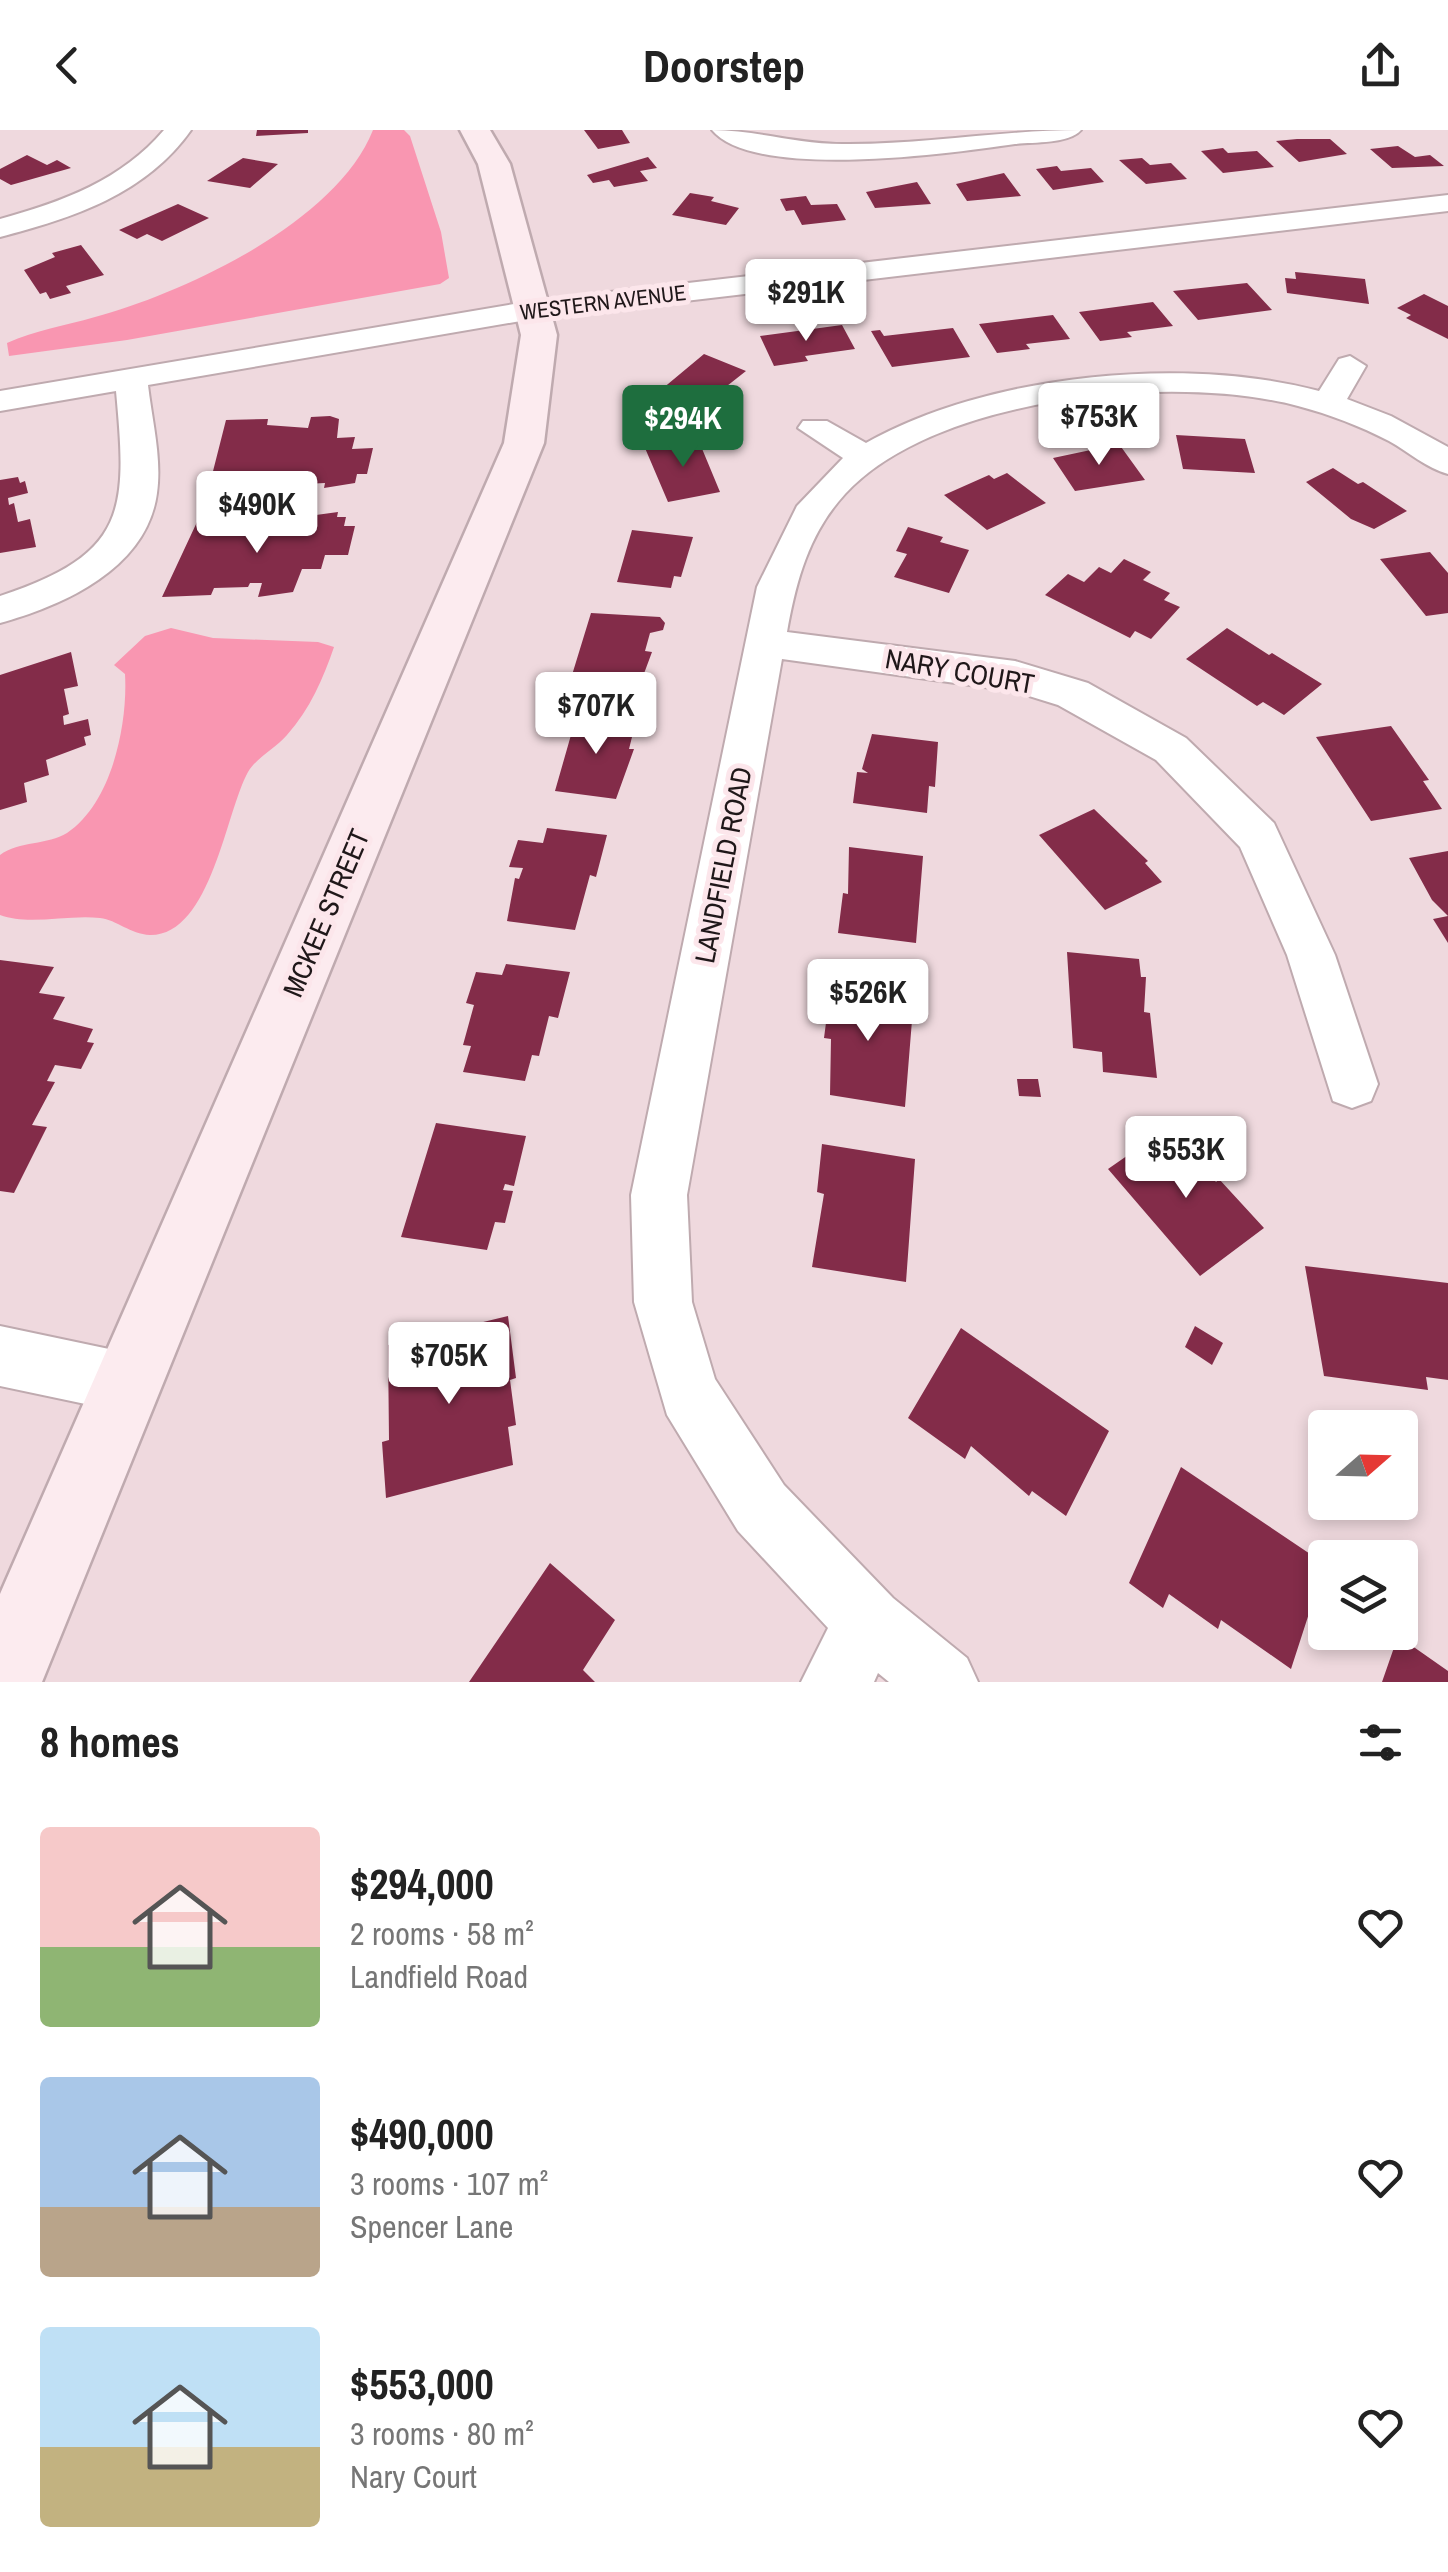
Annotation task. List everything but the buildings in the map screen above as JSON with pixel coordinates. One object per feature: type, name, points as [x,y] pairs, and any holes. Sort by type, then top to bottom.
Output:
[{"type":"street","points":[[0,228],[94,198],[162,153],[178,130]]},
{"type":"street","name":"MCKEE STREET","points":[[2,1682],[524,444],[539,335],[494,164],[475,130]]},
{"type":"street","points":[[725,130],[788,148],[854,152],[1068,130]]},
{"type":"street","name":"WESTERN AVENUE","points":[[0,402],[532,310],[1448,202]]},
{"type":"street","points":[[0,610],[59,588],[113,547],[128,526],[140,490],[131,380]]},
{"type":"street","name":"LANDFIELD ROAD","points":[[942,1682],[869,1622],[762,1508],[689,1392],[663,1302],[658,1195],[787,551],[805,517],[866,457],[924,426],[1024,400],[1158,385],[1336,392],[1448,463]]},
{"type":"street","points":[[814,428],[866,457]]},
{"type":"street","name":"NARY COURT","points":[[766,643],[1015,676],[1073,694],[1170,749],[1258,836],[1311,956],[1352,1084]]},
{"type":"street","points":[[0,1356],[128,1383]]},
{"type":"street","points":[[836,1682],[869,1622]]},
{"type":"shaded area","points":[[373,130],[404,130],[410,136],[441,232],[449,278],[440,284],[127,340],[9,356],[7,343],[171,291],[254,249],[327,195],[354,163]]},
{"type":"shaded area","points":[[171,628],[213,638],[318,642],[334,647],[302,715],[283,740],[248,772],[202,894],[188,915],[171,930],[150,935],[100,918],[23,920],[0,915],[0,855],[16,847],[51,840],[83,820],[106,783],[120,738],[125,674],[114,665],[145,636]]}]
